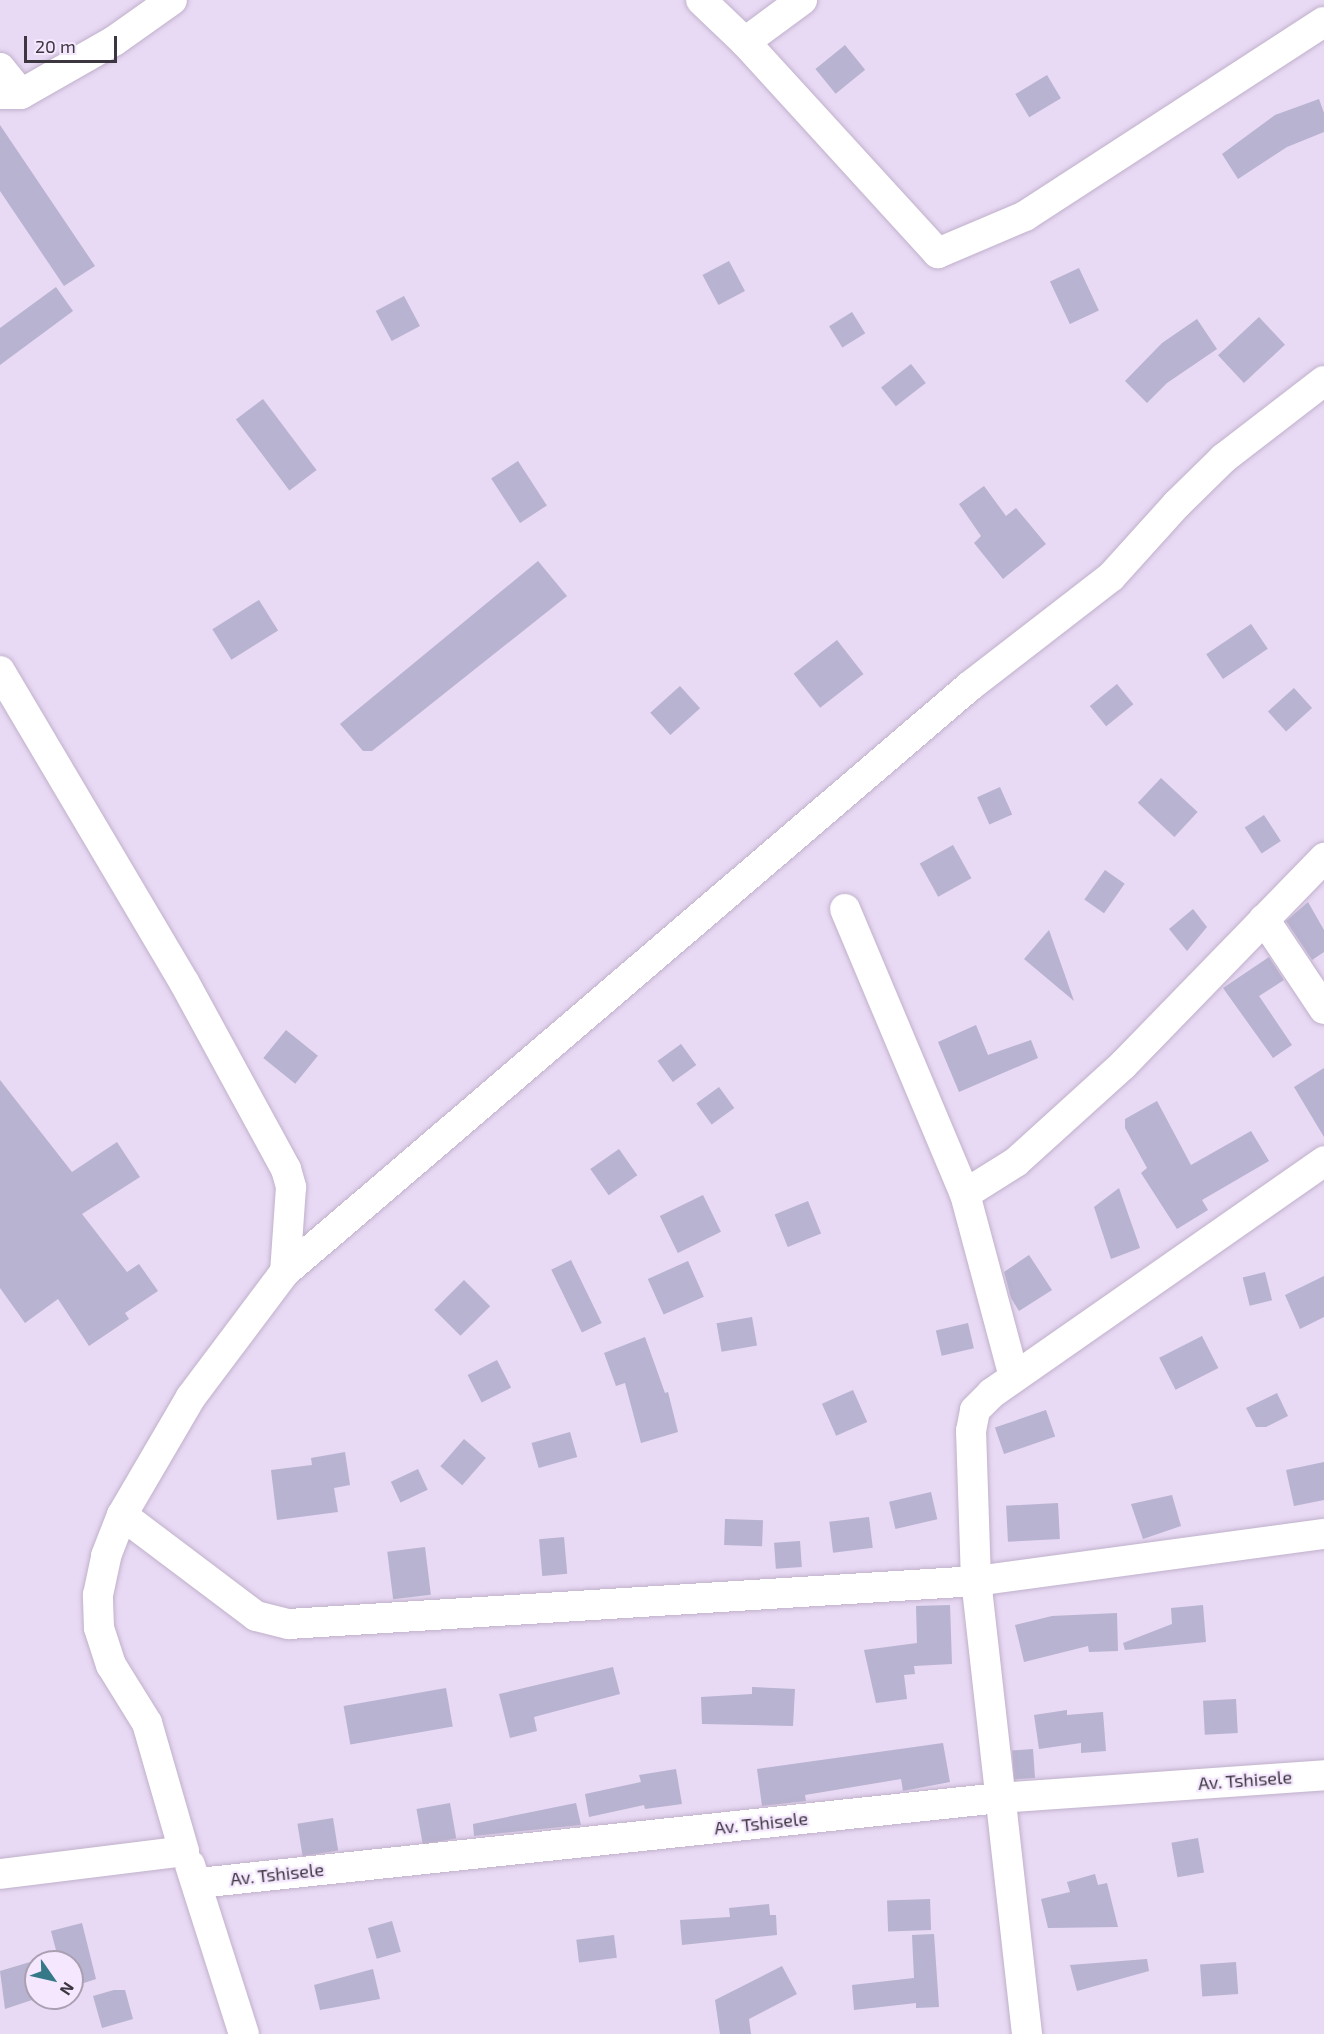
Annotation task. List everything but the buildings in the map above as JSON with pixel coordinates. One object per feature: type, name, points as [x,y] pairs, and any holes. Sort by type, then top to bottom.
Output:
[{"type":"street","points":[[0,68],[10,94],[114,41],[172,0]]},
{"type":"street","points":[[701,0],[745,42],[938,253],[1025,216],[1324,22]]},
{"type":"street","points":[[745,42],[802,0]]},
{"type":"street","points":[[244,2034],[199,1883],[184,1851],[147,1723],[111,1665],[99,1628],[98,1595],[106,1556],[122,1515],[191,1397],[285,1272],[961,694],[1111,577],[1177,504],[1224,458],[1324,381]]},
{"type":"street","points":[[4,687],[184,982],[286,1169],[291,1187],[285,1272]]},
{"type":"street","points":[[965,1194],[1016,1161],[1123,1065],[1324,858]]},
{"type":"street","points":[[844,909],[965,1194],[1014,1377]]},
{"type":"street","points":[[1264,919],[1324,1009]]},
{"type":"street","points":[[1028,2034],[999,1798],[976,1581],[972,1431],[975,1410],[1014,1377],[1324,1161]]},
{"type":"street","points":[[122,1515],[256,1616],[289,1624],[976,1581],[1324,1534]]},
{"type":"street","name":"Av. Tshisele","points":[[199,1883],[999,1798],[1324,1775]]},
{"type":"street","points":[[0,1874],[184,1851]]}]
